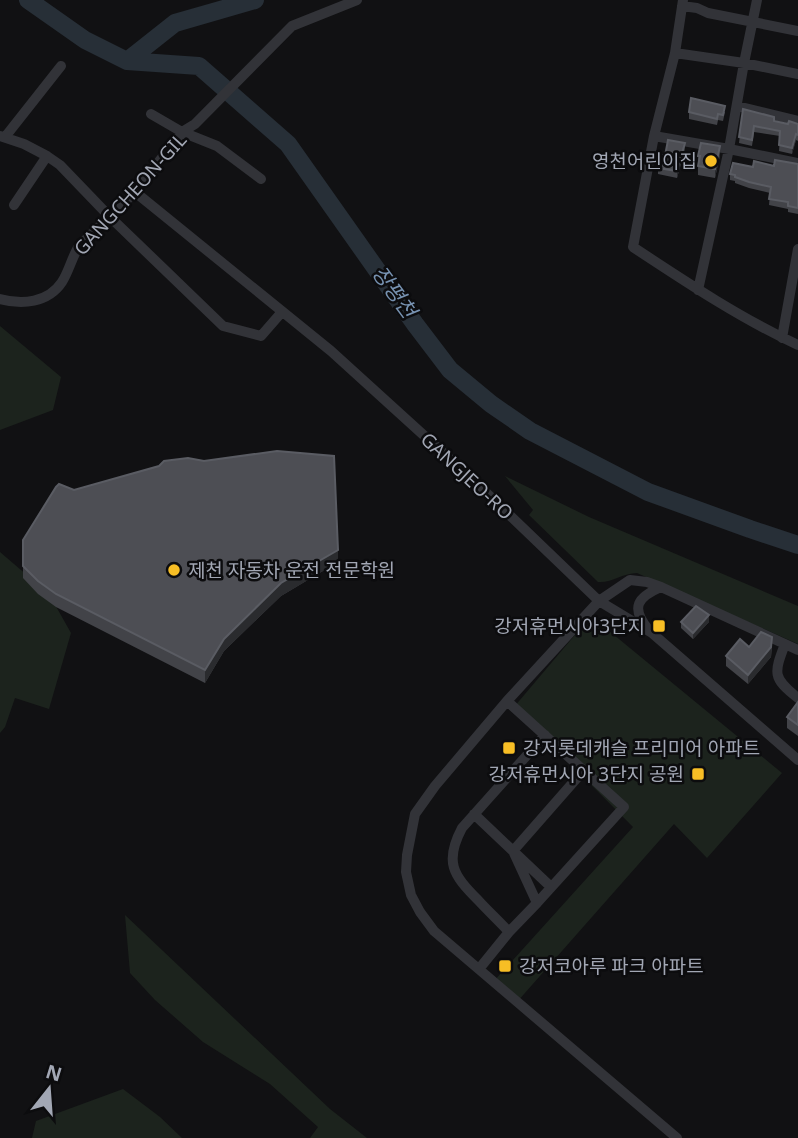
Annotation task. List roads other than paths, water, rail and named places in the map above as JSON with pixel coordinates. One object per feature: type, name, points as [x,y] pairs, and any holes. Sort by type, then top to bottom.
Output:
[{"type":"street","name":"GANGCHEON-GIL","points":[[0,299],[25,302],[40,300],[53,292],[60,285],[79,246],[135,192],[182,132],[195,124],[292,26],[357,0]]},
{"type":"street","points":[[698,290],[729,149],[757,0]]},
{"type":"street","points":[[798,31],[708,13],[683,3],[675,53],[654,136],[633,247],[698,290],[798,345]]},
{"type":"street","points":[[675,53],[798,74]]},
{"type":"street","points":[[61,66],[3,136],[47,156],[60,165],[222,326],[261,336],[281,313]]},
{"type":"street","points":[[737,106],[798,121]]},
{"type":"street","points":[[152,114],[182,132],[217,146],[261,179]]},
{"type":"street","points":[[654,136],[798,163]]},
{"type":"street","points":[[15,205],[47,156]]},
{"type":"street","name":"GANGJEO-RO","points":[[135,192],[331,351],[463,471],[599,601],[652,633],[798,760]]},
{"type":"street","points":[[782,338],[798,249]]},
{"type":"street","points":[[677,1138],[435,931],[411,895],[406,872],[415,814],[435,786],[507,701],[599,601],[630,580],[662,587],[798,650]]},
{"type":"street","points":[[652,633],[641,620],[638,606],[645,595],[662,587]]},
{"type":"street","points":[[785,644],[776,672],[785,688],[798,698]]},
{"type":"street","points":[[479,969],[509,932],[624,807],[507,701]]},
{"type":"street","points":[[509,932],[461,882],[454,871],[452,852],[462,828],[545,735]]},
{"type":"street","points":[[513,851],[584,770]]},
{"type":"street","points":[[474,814],[551,887]]},
{"type":"street","points":[[513,851],[537,903]]},
{"type":"waterway","name":"장평천","points":[[28,0],[85,40],[127,61],[199,66],[288,144],[450,370],[491,404],[530,431],[648,492],[798,545]]},
{"type":"waterway","points":[[127,61],[175,23],[255,0]]},
{"type":"place","name":"영천어린이집","points":[[711,161]]},
{"type":"place","name":"제천 자동차 운전 전문학원","points":[[174,570]]},
{"type":"place","name":"강저휴먼시아3단지","points":[[659,626]]},
{"type":"place","name":"강저롯데캐슬 프리미어 아파트","points":[[509,748]]},
{"type":"place","name":"강저휴먼시아 3단지 공원","points":[[698,774]]},
{"type":"place","name":"강저코아루 파크 아파트","points":[[505,966]]}]
